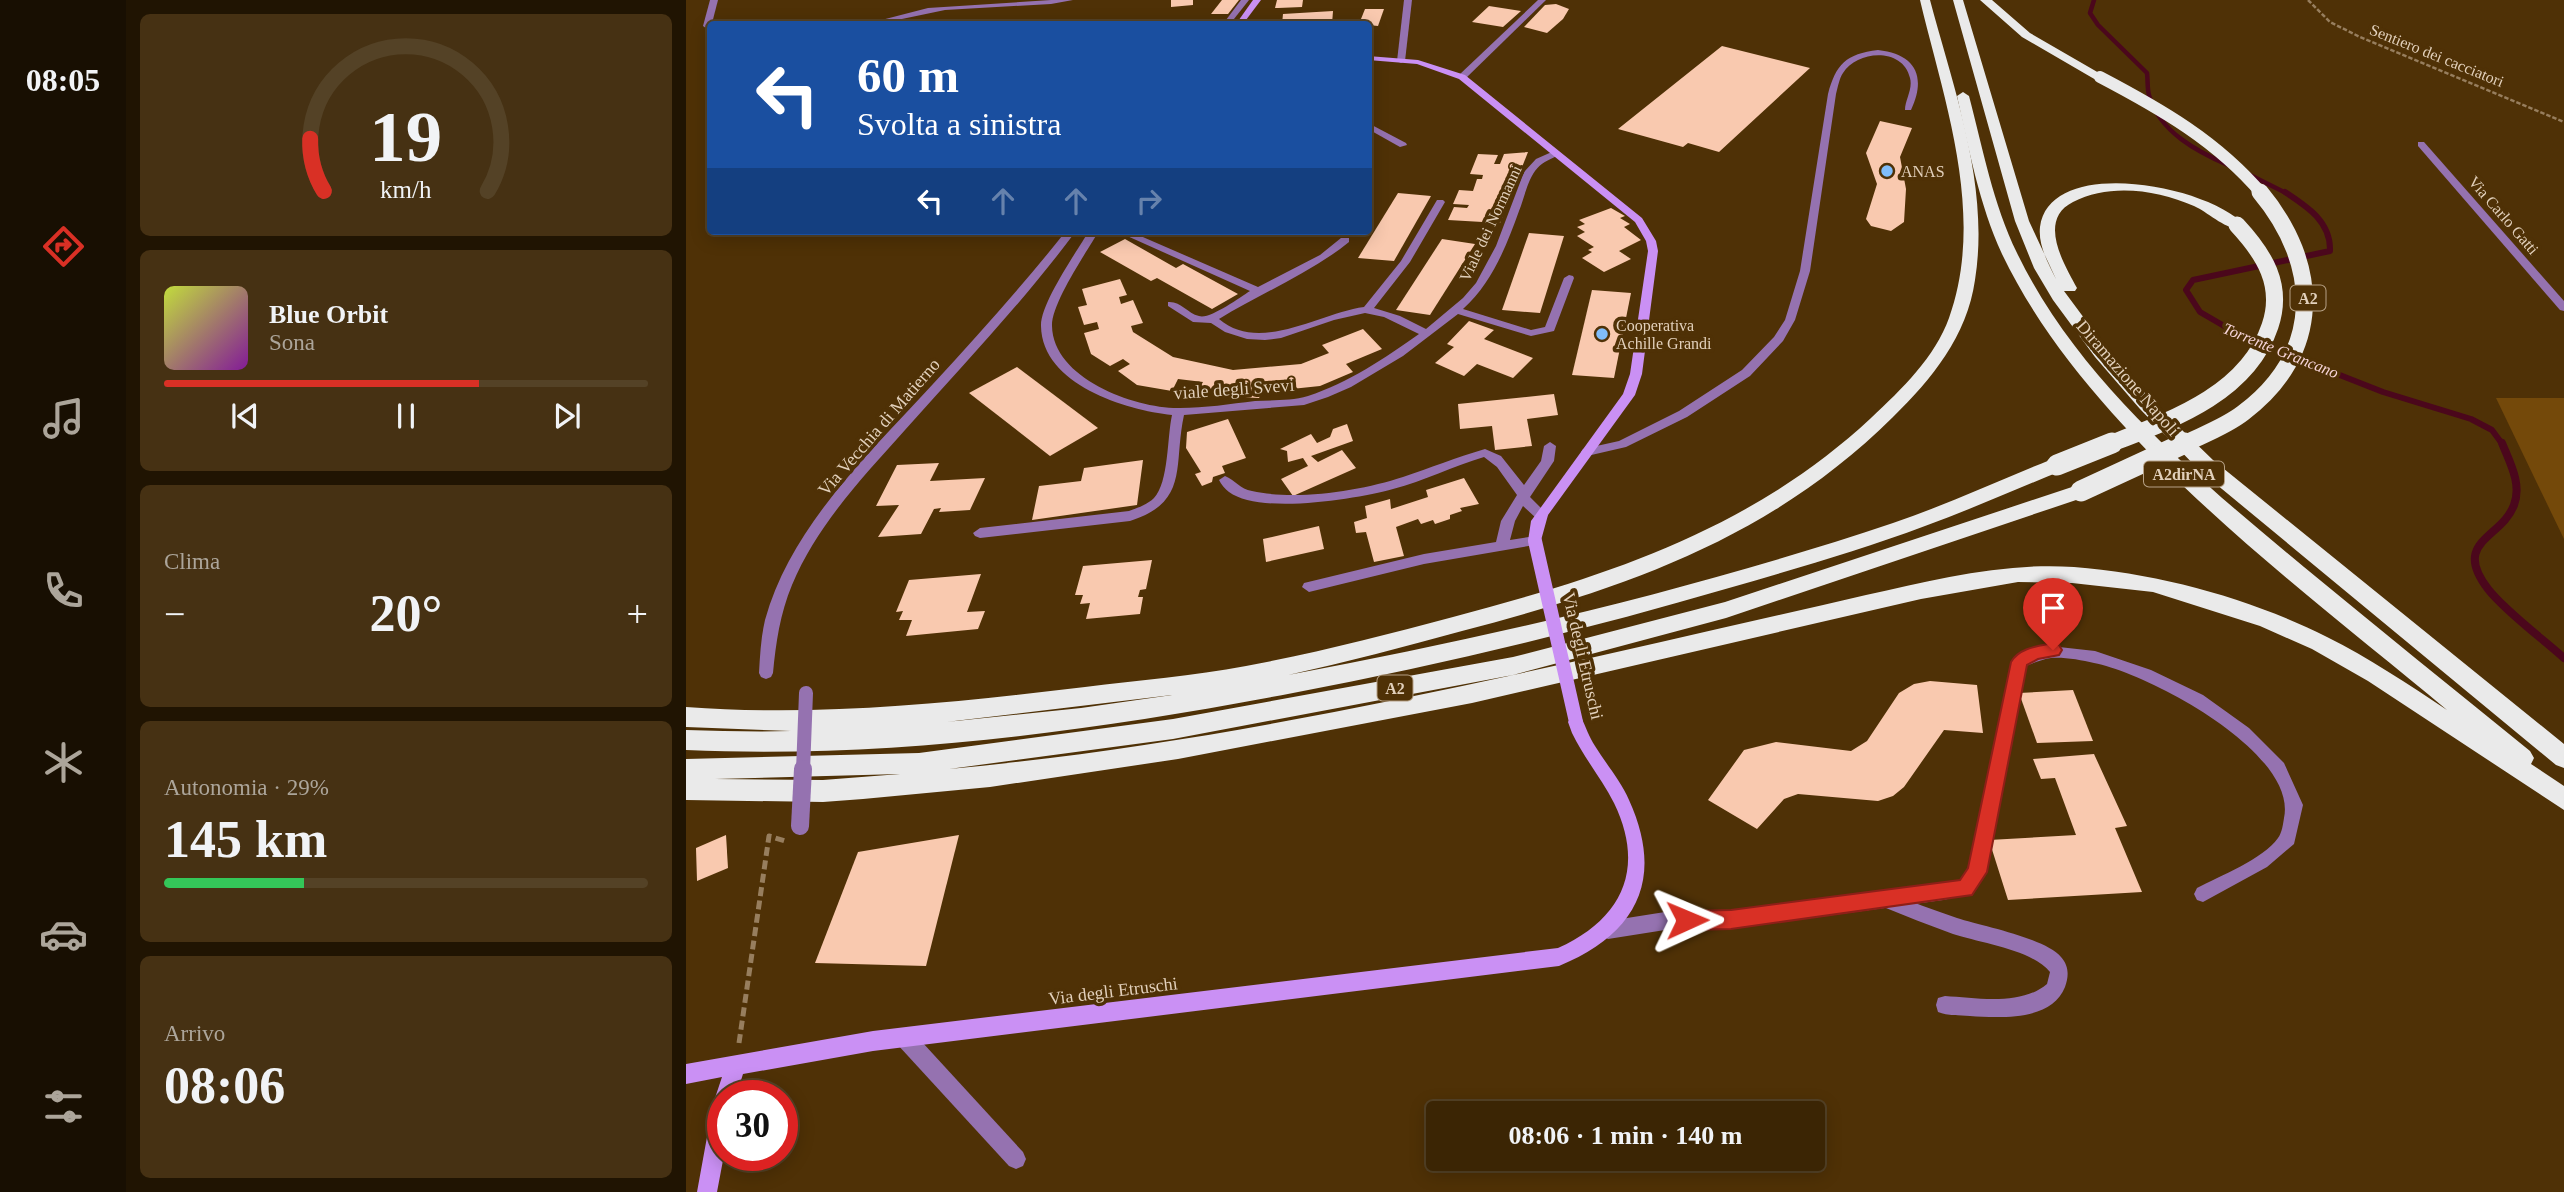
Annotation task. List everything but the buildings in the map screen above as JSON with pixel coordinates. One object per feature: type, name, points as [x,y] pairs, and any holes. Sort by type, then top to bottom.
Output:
[{"type":"highway","points":[[686,717],[735,722],[905,718],[1218,679],[1378,644],[1527,606],[1653,561],[1739,523],[1813,477],[1864,435],[1924,373],[1955,324],[1970,281],[1972,212],[1966,173],[1925,0]]},
{"type":"highway","name":"Diramazione Napoli","points":[[1937,0],[1997,221],[2018,271],[2055,328],[2096,381],[2184,475],[2245,529],[2564,793]]},
{"type":"highway","name":"Diramazione Napoli","points":[[1958,0],[2022,221],[2042,268],[2061,300],[2101,353],[2146,405],[2206,465],[2564,758]]},
{"type":"highway","name":"A2","points":[[686,769],[919,764],[1173,729],[1513,666],[1726,610],[2081,491],[2209,432],[2247,410],[2288,368],[2299,347],[2308,314],[2305,275],[2288,231],[2261,191],[2230,160],[2194,131],[2026,35],[1985,0]]},
{"type":"highway","points":[[686,740],[723,742],[879,738],[1058,721],[1213,700],[1532,634],[1675,597],[1902,527],[2057,465],[2203,401],[2237,378],[2267,335],[2276,301],[2276,285],[2268,263],[2257,245],[2237,225],[2206,206],[2186,198],[2145,189],[2100,188],[2078,193],[2059,204],[2049,220],[2048,238],[2058,268],[2101,353]]},
{"type":"highway","points":[[686,789],[823,791],[863,788],[990,776],[1178,749],[1472,694],[1921,591],[2018,574],[2073,575],[2153,584],[2268,620],[2320,643],[2376,675],[2564,799]]},
{"type":"main road","points":[[1240,21],[1257,0]]},
{"type":"main road","name":"Via degli Etruschi","points":[[736,1065],[904,1037],[1559,957],[1580,948],[1608,930],[1620,916],[1637,877],[1637,846],[1622,802],[1588,752],[1576,722],[1535,541],[1535,530],[1541,515],[1624,402],[1633,385],[1653,251],[1651,241],[1639,220],[1459,76],[1431,65],[1372,58]]},
{"type":"main road","points":[[686,1074],[736,1065],[731,1080]]},
{"type":"main road","points":[[707,1192],[711,1171]]},
{"type":"street","points":[[708,21],[714,0]]},
{"type":"street","points":[[924,11],[929,0]]},
{"type":"street","points":[[882,21],[924,11],[968,6],[1027,6],[1069,0]]},
{"type":"street","points":[[1228,21],[1245,0]]},
{"type":"street","points":[[1401,61],[1408,0]]},
{"type":"street","points":[[1459,76],[1533,0]]},
{"type":"street","points":[[1459,76],[1542,0]]},
{"type":"street","points":[[1587,452],[1622,444],[1682,414],[1746,373],[1779,338],[1790,320],[1805,271],[1832,94],[1839,72],[1858,56],[1866,53],[1882,53],[1905,61],[1914,77],[1915,89],[1908,107]]},
{"type":"street","points":[[1372,127],[1403,145]]},
{"type":"street","name":"Via Carlo Gatti","points":[[2421,144],[2564,308]]},
{"type":"street","name":"Viale dei Normanni","points":[[1425,333],[1458,311],[1482,283],[1529,172],[1539,160],[1554,154]]},
{"type":"street","points":[[1367,310],[1405,262],[1440,202]]},
{"type":"street","name":"Via Vecchia di Matierno","points":[[766,673],[777,605],[803,551],[822,520],[871,458],[998,321],[1067,235]]},
{"type":"street","name":"viale degli Svevi","points":[[1092,235],[1051,304],[1045,324],[1053,350],[1068,368],[1099,392],[1140,408],[1179,412],[1257,406],[1323,397],[1360,378],[1425,333]]},
{"type":"street","points":[[1130,235],[1258,291]]},
{"type":"street","points":[[1213,320],[1258,291],[1324,257],[1345,240]]},
{"type":"street","points":[[1458,311],[1531,333],[1550,330],[1569,278]]},
{"type":"street","points":[[1172,304],[1197,320],[1213,320],[1243,335],[1270,337],[1298,331],[1336,316],[1367,310],[1411,325],[1425,333]]},
{"type":"street","points":[[980,533],[1130,516],[1153,506],[1161,500],[1167,484],[1179,412]]},
{"type":"street","points":[[1503,545],[1507,521],[1549,463],[1550,446]]},
{"type":"street","points":[[1225,480],[1235,491],[1248,494],[1287,498],[1319,497],[1406,481],[1485,453],[1497,458],[1512,482],[1524,494],[1525,502],[1541,515]]},
{"type":"street","points":[[1309,587],[1424,559],[1535,541]]},
{"type":"street","points":[[1608,930],[1665,921],[1731,920],[1965,888],[1977,872],[2019,662],[2035,653],[2053,650],[2082,653],[2127,667],[2207,704],[2242,730],[2275,762],[2292,791],[2296,815],[2288,839],[2260,861],[2203,894]]},
{"type":"street","points":[[800,826],[806,693]]},
{"type":"street","points":[[1887,900],[1937,921],[2030,949],[2048,956],[2057,964],[2060,976],[2054,992],[2041,1002],[2015,1006],[1945,1005]]},
{"type":"street","points":[[904,1037],[1017,1159]]},
{"type":"path","name":"Sentiero dei cacciatori","points":[[2308,0],[2330,22],[2360,37],[2564,122]]},
{"type":"path","points":[[736,1065],[769,836],[793,843]]},
{"type":"shaded area","points":[[2496,398],[2564,398],[2564,539]]},
{"type":"waterway","name":"Torrente Grancano","points":[[2094,0],[2090,13],[2098,25],[2147,73],[2149,95],[2161,120],[2181,139],[2230,166]]},
{"type":"waterway","name":"Torrente Grancano","points":[[2246,173],[2287,194]]},
{"type":"waterway","name":"Torrente Grancano","points":[[2287,194],[2310,210],[2322,224],[2327,232],[2330,251],[2193,280],[2186,290],[2200,312],[2243,337],[2383,392],[2471,419],[2492,430],[2503,444]]},
{"type":"waterway","name":"Torrente Grancano","points":[[2503,444],[2514,474],[2516,497],[2508,516],[2477,550],[2475,560],[2478,573],[2504,606],[2564,658]]},
{"type":"place","name":"ANAS","points":[[1887,171]]},
{"type":"place","name":"Cooperativa Achille Grandi","points":[[1602,334]]},
{"type":"route","points":[[1687,920],[1731,920],[1965,888],[1973,881],[1977,872],[2016,670],[2025,657],[2053,650]]}]
